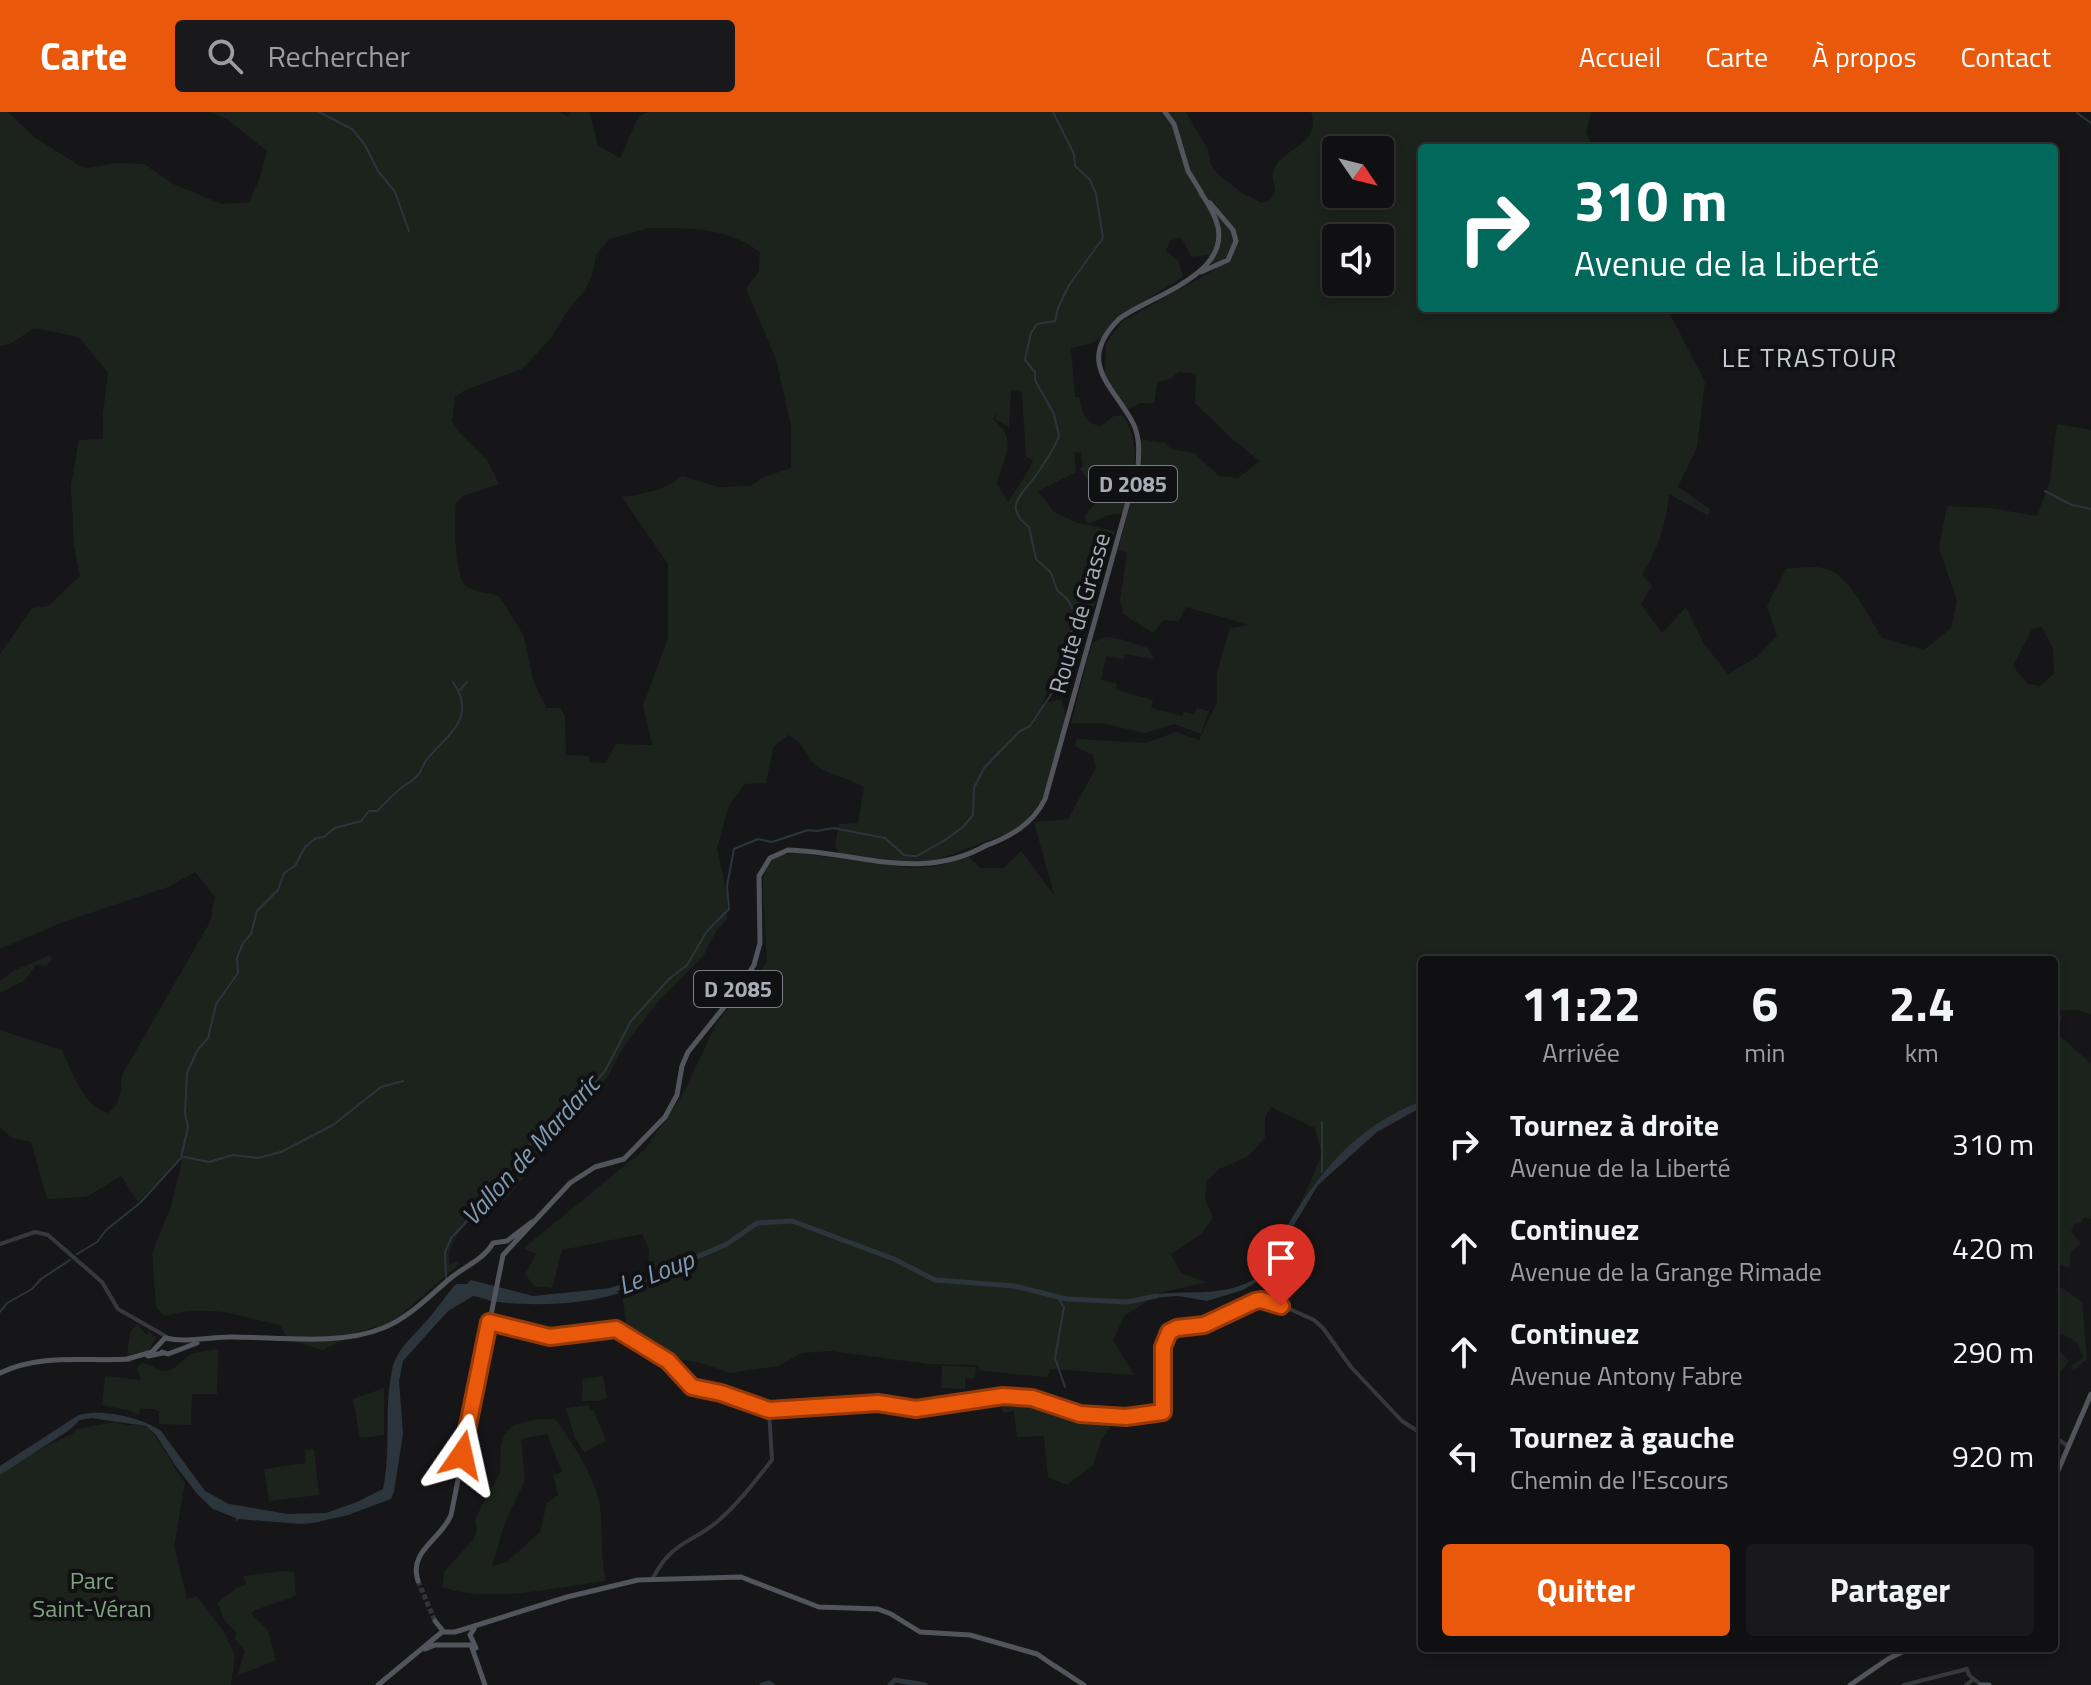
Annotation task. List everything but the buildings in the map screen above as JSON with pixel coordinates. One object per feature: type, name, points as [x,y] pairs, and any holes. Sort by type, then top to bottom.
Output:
[{"type":"main road","name":"D 2085","points":[[1165,112],[1174,124],[1185,164],[1213,213],[1219,233],[1215,252],[1200,272]]},
{"type":"main road","name":"D 2085","points":[[1200,272],[1228,260],[1236,241],[1231,227],[1201,193]]},
{"type":"main road","name":"Route de Grasse","points":[[217,1338],[297,1339],[359,1335],[393,1323],[446,1283],[487,1256],[497,1254],[582,1174],[624,1159],[672,1107],[688,1052],[754,965],[760,943],[758,882],[761,869],[770,858],[788,850],[921,866],[944,862],[987,845],[1020,829],[1035,815],[1045,799],[1138,466],[1139,449],[1134,426],[1109,390],[1100,369],[1101,345],[1110,329],[1123,316],[1200,272]]},
{"type":"main road","name":"Route de Grasse","points":[[497,1254],[493,1243],[503,1242],[536,1219]]},
{"type":"main road","points":[[497,1254],[503,1242]]},
{"type":"main road","name":"D 2085","points":[[418,1581],[415,1569],[418,1556],[442,1532],[451,1515],[499,1267],[497,1254]]},
{"type":"main road","points":[[127,1359],[152,1352],[159,1343],[171,1339],[186,1342],[217,1338]]},
{"type":"main road","points":[[0,1375],[37,1360],[127,1359],[173,1351],[217,1338]]},
{"type":"main road","points":[[171,1339],[175,1344],[173,1351]]},
{"type":"main road","points":[[159,1343],[163,1353]]},
{"type":"main road","points":[[2058,1470],[2091,1394]]},
{"type":"main road","points":[[378,1685],[428,1643],[444,1635],[590,1591],[653,1578],[721,1577],[749,1579],[819,1607],[866,1607],[887,1612],[912,1629],[927,1633],[965,1634],[998,1643],[1042,1658],[1084,1685]]},
{"type":"main road","points":[[444,1635],[474,1629],[503,1617]]},
{"type":"main road","points":[[428,1643],[436,1624],[444,1635],[459,1644]]},
{"type":"main road","points":[[474,1629],[470,1635],[484,1684]]},
{"type":"main road","points":[[443,1645],[444,1635]]},
{"type":"main road","points":[[443,1645],[444,1635]]},
{"type":"main road","points":[[414,1655],[431,1646],[459,1644],[471,1645],[476,1653]]},
{"type":"main road","points":[[1850,1685],[1902,1652]]},
{"type":"main road","points":[[1981,1685],[1989,1685]]},
{"type":"street","points":[[0,1244],[31,1233],[48,1235],[102,1282],[118,1309],[171,1339]]},
{"type":"street","points":[[489,1321],[556,1337],[616,1329],[661,1356],[692,1387],[721,1393],[769,1410],[878,1403],[916,1409],[1003,1396],[1032,1398],[1080,1414],[1126,1417],[1164,1409],[1163,1347],[1169,1332],[1204,1325],[1241,1306],[1261,1300],[1292,1310],[1319,1324],[1352,1369],[1402,1421],[1418,1431]]},
{"type":"street","points":[[156,1332],[159,1343]]},
{"type":"street","points":[[653,1578],[675,1548],[723,1517],[772,1460],[769,1410]]},
{"type":"street","points":[[2058,1440],[2068,1446]]},
{"type":"street","points":[[1904,1685],[1967,1669],[1981,1685]]},
{"type":"street","points":[[1966,1685],[1974,1679]]},
{"type":"green space","points":[[0,112],[8,112],[34,137],[80,166],[144,164],[173,184],[222,204],[249,202],[267,151],[228,120],[210,112],[560,112],[568,117],[572,112],[589,112],[598,145],[620,158],[639,116],[648,112],[1186,112],[1208,150],[1211,165],[1219,175],[1242,193],[1262,203],[1270,200],[1275,192],[1273,175],[1276,165],[1311,133],[1311,112],[1591,112],[1586,133],[1592,144],[1418,144],[1418,312],[1669,312],[1705,382],[1697,447],[1678,487],[1711,510],[1707,515],[1669,494],[1660,536],[1642,575],[1652,586],[1641,604],[1662,633],[1686,607],[1704,644],[1728,674],[1757,657],[1777,636],[1767,606],[1786,569],[1812,567],[1832,571],[1844,580],[1882,638],[1924,650],[1951,628],[1957,601],[1939,548],[1947,506],[1990,508],[2037,516],[2050,480],[2057,424],[2091,430],[2091,1014],[2077,1010],[2058,1011],[2058,956],[1418,956],[1418,1103],[1384,1120],[1351,1144],[1322,1174],[1298,1209],[1322,1155],[1315,1128],[1271,1107],[1265,1117],[1265,1138],[1247,1157],[1219,1169],[1207,1181],[1205,1198],[1213,1218],[1201,1234],[1171,1254],[1181,1273],[1206,1282],[1160,1293],[1124,1316],[1113,1340],[1134,1375],[1051,1369],[1047,1377],[981,1371],[977,1365],[929,1364],[831,1351],[802,1353],[778,1366],[730,1373],[701,1363],[672,1358],[624,1329],[626,1320],[622,1295],[647,1283],[649,1249],[642,1234],[562,1250],[552,1288],[534,1286],[525,1274],[536,1254],[524,1248],[646,1148],[683,1094],[717,1022],[767,962],[763,880],[775,859],[796,853],[911,868],[939,866],[968,856],[980,868],[1004,868],[1021,851],[1054,895],[1034,822],[1068,819],[1096,768],[1093,755],[1075,746],[1077,739],[1146,743],[1176,732],[1199,740],[1217,702],[1217,673],[1230,628],[1250,625],[1186,607],[1179,621],[1163,620],[1153,633],[1123,614],[1120,600],[1127,553],[1118,550],[1139,471],[1140,439],[1165,443],[1171,449],[1194,453],[1219,476],[1238,478],[1260,461],[1195,403],[1196,374],[1179,372],[1170,379],[1158,382],[1154,403],[1140,403],[1128,409],[1105,379],[1106,344],[1123,321],[1216,269],[1208,255],[1191,257],[1181,237],[1170,241],[1166,251],[1179,261],[1183,277],[1115,319],[1103,337],[1071,348],[1075,397],[1079,397],[1085,416],[1091,423],[1101,426],[1114,416],[1123,415],[1133,440],[1134,464],[1123,514],[1108,515],[1090,523],[1086,521],[1085,515],[1096,503],[1098,494],[1080,469],[1083,466],[1081,453],[1074,452],[1076,472],[1038,491],[1054,512],[1078,523],[1115,531],[1090,622],[1076,621],[1079,631],[1074,643],[1081,649],[1068,669],[1056,674],[1042,704],[1062,699],[1066,718],[1042,799],[1031,817],[1011,832],[934,861],[902,862],[839,853],[835,846],[839,824],[858,823],[864,787],[820,768],[799,742],[788,735],[773,748],[766,783],[745,784],[729,805],[717,848],[727,895],[727,919],[716,931],[704,955],[656,1004],[622,1049],[607,1078],[559,1131],[505,1201],[501,1190],[466,1224],[449,1255],[450,1265],[457,1261],[459,1264],[400,1316],[323,1350],[289,1340],[280,1325],[236,1315],[196,1311],[165,1316],[156,1307],[152,1253],[171,1206],[182,1162],[179,1155],[179,1160],[138,1202],[121,1176],[86,1197],[47,1199],[31,1142],[12,1138],[0,1127],[0,1030],[62,1050],[85,1096],[108,1113],[116,1106],[122,1075],[210,922],[215,897],[195,872],[168,887],[66,921],[0,949],[0,654],[32,608],[48,606],[80,576],[74,546],[71,485],[79,440],[103,439],[108,373],[79,337],[34,328],[10,344],[0,346]],"holes":[[[649,228],[721,233],[760,252],[759,271],[746,289],[776,359],[791,426],[791,468],[761,478],[751,486],[718,487],[682,476],[662,488],[622,497],[668,564],[668,638],[643,705],[652,745],[616,744],[606,763],[590,762],[588,756],[566,755],[565,716],[560,708],[546,708],[533,680],[524,636],[499,596],[470,589],[463,582],[456,548],[456,503],[463,496],[499,484],[487,460],[452,421],[455,397],[465,390],[522,369],[551,338],[584,291],[592,276],[596,255],[609,239]],[[1011,390],[1022,392],[1026,457],[1033,460],[1008,502],[997,484],[1008,441],[993,419],[996,412],[995,419],[1009,427]],[[2042,627],[2053,649],[2054,674],[2040,686],[2027,684],[2013,666],[2032,629]]]},
{"type":"green space","points":[[1105,637],[1148,648],[1154,659],[1125,654],[1124,659],[1106,656],[1101,680],[1117,684],[1116,690],[1153,700],[1151,708],[1182,716],[1184,712],[1194,714],[1197,708],[1209,711],[1201,734],[1174,724],[1145,733],[1101,723],[1071,723],[1092,643]]},
{"type":"green space","points":[[50,955],[52,959],[46,966],[36,965],[25,980],[0,993],[0,981],[13,971]]},
{"type":"green space","points":[[2058,1034],[2091,1064],[2091,1219],[2085,1217],[2081,1223],[2074,1224],[2071,1232],[2081,1244],[2071,1251],[2069,1268],[2058,1264]]},
{"type":"green space","points":[[2058,1288],[2082,1302],[2087,1359],[2074,1370],[2071,1366],[2083,1358],[2080,1348],[2073,1340],[2059,1334],[2060,1350],[2069,1361],[2058,1376]]},
{"type":"green space","points":[[137,1324],[147,1335],[149,1331],[156,1338],[148,1351],[127,1355],[130,1333]]},
{"type":"green space","points":[[218,1349],[217,1394],[192,1394],[191,1425],[159,1424],[159,1412],[155,1409],[140,1409],[139,1415],[102,1405],[105,1376],[141,1380],[137,1369],[141,1363],[165,1371],[192,1354]]},
{"type":"green space","points":[[942,1366],[976,1367],[975,1378],[967,1378],[966,1373],[965,1389],[941,1388]]},
{"type":"green space","points":[[603,1376],[607,1398],[582,1401],[583,1379]]},
{"type":"green space","points":[[384,1388],[384,1435],[360,1438],[353,1399]]},
{"type":"green space","points":[[997,1397],[1027,1398],[1057,1404],[1081,1415],[1108,1418],[1111,1425],[1101,1441],[1093,1465],[1067,1485],[1048,1477],[1044,1436],[1017,1437],[1014,1411],[1004,1413]]},
{"type":"green space","points":[[589,1405],[606,1441],[584,1452],[575,1438],[566,1408]]},
{"type":"green space","points":[[538,1419],[555,1419],[576,1449],[598,1496],[606,1581],[503,1594],[462,1592],[442,1587],[444,1572],[477,1531],[475,1519],[500,1472],[501,1444],[514,1425]],"holes":[[[547,1434],[562,1472],[553,1475],[558,1495],[547,1503],[540,1532],[507,1562],[492,1566],[505,1522],[525,1481],[521,1439]]]},
{"type":"green space","name":"Parc Saint-Véran","points":[[115,1422],[151,1431],[185,1483],[174,1546],[187,1599],[197,1596],[224,1632],[235,1655],[231,1685],[0,1685],[0,1475],[25,1457],[77,1429]]},
{"type":"green space","points":[[314,1449],[319,1495],[269,1501],[264,1469],[306,1463],[305,1450]]},
{"type":"green space","points":[[294,1572],[296,1596],[251,1614],[268,1630],[276,1660],[237,1676],[245,1651],[234,1638],[236,1633],[224,1619],[217,1603],[236,1588],[246,1585],[244,1576]]},
{"type":"shaded area","points":[[1418,1103],[1418,1109],[1377,1132],[1318,1185],[1288,1235],[1275,1268],[1266,1276],[1243,1290],[1207,1301],[1178,1296],[1150,1298],[1150,1295],[1164,1293],[1219,1291],[1258,1277],[1270,1263],[1282,1235],[1324,1173],[1357,1139]]},
{"type":"shaded area","name":"Le Loup","points":[[471,1280],[533,1296],[612,1288],[619,1293],[589,1300],[538,1304],[505,1303],[473,1296],[448,1311],[403,1361],[399,1381],[403,1434],[391,1499],[348,1515],[313,1523],[238,1519],[236,1522],[236,1518],[213,1509],[198,1495],[156,1435],[146,1426],[91,1418],[80,1420],[0,1475],[0,1466],[77,1416],[108,1413],[144,1422],[161,1431],[205,1491],[229,1504],[288,1514],[326,1513],[357,1502],[383,1489],[388,1396],[396,1359],[456,1284],[467,1284]]},
{"type":"waterway","points":[[319,112],[352,129],[365,145],[378,171],[395,192],[409,231]]},
{"type":"waterway","name":"Vallon de Mardaric","points":[[446,1278],[445,1252],[451,1238],[495,1192],[533,1140],[605,1071],[631,1021],[669,979],[687,965],[707,931],[729,909],[727,886],[734,849],[758,839],[772,842],[808,830],[833,828],[885,838],[904,855],[917,856],[963,827],[973,815],[974,788],[984,768],[1019,732],[1030,726],[1052,693],[1070,653],[1070,635],[1077,618],[1068,600],[1057,590],[1051,573],[1036,559],[1029,527],[1017,513],[1016,506],[1021,494],[1049,456],[1059,436],[1054,414],[1035,380],[1035,372],[1025,360],[1031,333],[1037,324],[1055,321],[1069,285],[1103,238],[1096,194],[1090,180],[1075,166],[1074,154],[1053,112]]},
{"type":"waterway","points":[[2077,113],[2091,123]]},
{"type":"waterway","points":[[2045,491],[2072,505],[2091,509]]},
{"type":"waterway","points":[[77,1254],[97,1242],[106,1230],[140,1203],[181,1158],[188,1127],[185,1113],[187,1073],[197,1051],[208,1038],[216,1004],[238,973],[237,958],[251,934],[257,911],[278,890],[284,873],[295,866],[305,847],[335,828],[361,821],[369,811],[377,811],[418,775],[427,759],[451,734],[461,716],[460,695],[453,682]]},
{"type":"waterway","points":[[460,690],[467,682]]},
{"type":"waterway","points":[[184,1157],[209,1162],[233,1155],[258,1158],[281,1152],[333,1125],[381,1087],[403,1081]]},
{"type":"waterway","points":[[1322,1122],[1322,1172]]},
{"type":"waterway","name":"Le Loup","points":[[609,1291],[649,1278],[727,1244],[757,1223],[792,1221],[894,1259],[935,1280],[1015,1286],[1066,1299],[1127,1302],[1156,1296]]},
{"type":"waterway","points":[[0,1312],[7,1303],[32,1289],[41,1279],[70,1260]]},
{"type":"waterway","points":[[1057,1297],[1064,1307],[1055,1358],[1065,1387]]},
{"type":"waterway","points":[[890,1685],[895,1680],[925,1685]]},
{"type":"waterway","points":[[762,1685],[772,1685]]},
{"type":"tunnel","points":[[418,1581],[435,1621]]},
{"type":"district","name":"LE TRASTOUR","points":[[1810,357]]},
{"type":"route","points":[[462,1455],[489,1322],[550,1337],[616,1329],[668,1361],[692,1387],[721,1393],[769,1410],[878,1403],[916,1409],[1003,1396],[1032,1398],[1080,1414],[1126,1417],[1163,1412],[1163,1347],[1169,1332],[1204,1325],[1255,1301],[1281,1306]]}]
